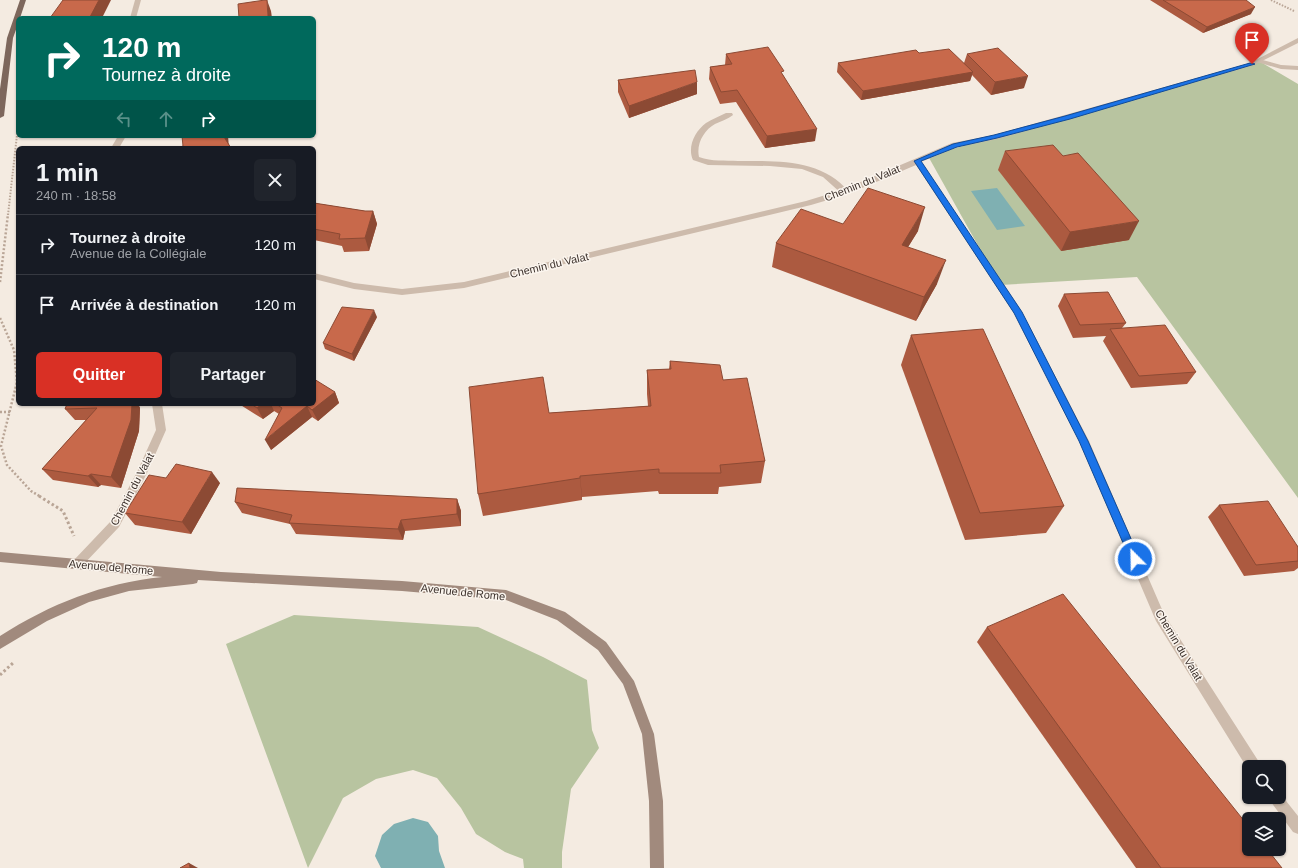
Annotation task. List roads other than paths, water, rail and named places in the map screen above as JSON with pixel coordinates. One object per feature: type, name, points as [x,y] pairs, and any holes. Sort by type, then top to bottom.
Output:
[{"type":"main road","points":[[17,16],[22,0]]},
{"type":"main road","points":[[0,116],[10,38],[16,19]]},
{"type":"street","points":[[134,16],[138,0]]},
{"type":"street","points":[[917,161],[955,145],[995,137],[1206,78],[1259,61],[1298,40]]},
{"type":"street","points":[[1259,61],[1281,67],[1298,68]]},
{"type":"street","points":[[729,115],[708,125],[696,142],[693,152],[696,158],[708,162],[785,165],[810,168],[826,175],[845,192]]},
{"type":"street","name":"Chemin du Valat","points":[[316,276],[354,286],[402,292],[464,285],[808,203],[845,192],[917,161],[1018,312],[1084,441],[1160,617],[1250,760]]},
{"type":"street","name":"Chemin du Valat","points":[[78,563],[115,524],[142,473],[161,430],[157,406]]},
{"type":"street","name":"Avenue de Rome","points":[[0,557],[221,577],[402,586],[506,595],[561,616],[602,646],[628,681],[648,734],[656,801],[657,868]]},
{"type":"street","name":"Avenue de Rome","points":[[0,643],[21,629],[63,607],[119,588],[159,582],[221,577]]},
{"type":"street","points":[[1281,804],[1298,827]]},
{"type":"water","points":[[997,188],[1025,226],[997,230],[971,191]]},
{"type":"water","points":[[413,818],[428,822],[438,836],[439,851],[445,868],[381,868],[375,856],[382,835],[394,824]]}]
